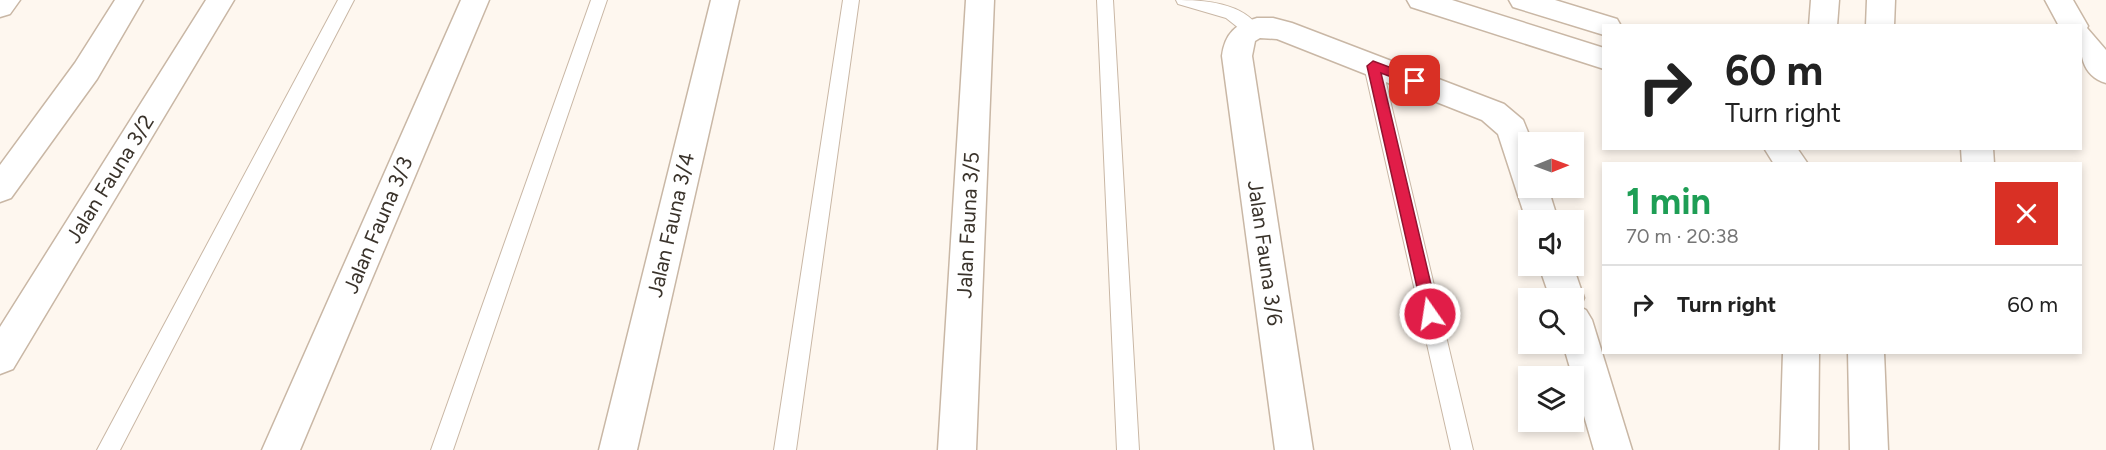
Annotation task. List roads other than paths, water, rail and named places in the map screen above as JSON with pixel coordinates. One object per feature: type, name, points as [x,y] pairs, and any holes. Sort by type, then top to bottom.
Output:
[{"type":"street","points":[[0,8],[6,0]]},
{"type":"street","points":[[0,174],[63,72],[102,0]]},
{"type":"street","points":[[0,189],[86,71],[129,0]]},
{"type":"street","name":"Jalan Fauna 3/2","points":[[0,358],[220,0]]},
{"type":"street","name":"Jalan Fauna 3/3","points":[[281,450],[475,0]]},
{"type":"street","name":"Jalan Fauna 3/4","points":[[618,450],[725,0]]},
{"type":"street","name":"Jalan Fauna 3/5","points":[[957,450],[980,0]]},
{"type":"street","points":[[1421,0],[1602,58]]},
{"type":"street","points":[[1523,0],[1602,24]]},
{"type":"street","points":[[1823,24],[1825,0]]},
{"type":"street","points":[[1880,24],[1881,0]]},
{"type":"street","points":[[2059,0],[2073,24]]},
{"type":"street","points":[[1244,43],[1271,27],[1282,30],[1493,112],[1512,128],[1518,146]]},
{"type":"street","points":[[2082,39],[2106,72]]},
{"type":"street","name":"Jalan Fauna 3/6","points":[[1244,43],[1294,450]]},
{"type":"street","points":[[1781,150],[1791,162]]},
{"type":"street","points":[[1584,353],[1613,450]]},
{"type":"street","points":[[1799,450],[1801,354]]},
{"type":"street","points":[[1866,354],[1869,450]]},
{"type":"lane","points":[[108,450],[346,0]]},
{"type":"lane","points":[[442,450],[599,0]]},
{"type":"lane","points":[[785,450],[852,0]]},
{"type":"lane","points":[[1105,0],[1128,450]]},
{"type":"lane","points":[[1184,0],[1232,14],[1244,43]]},
{"type":"lane","points":[[1373,66],[1462,450]]}]
